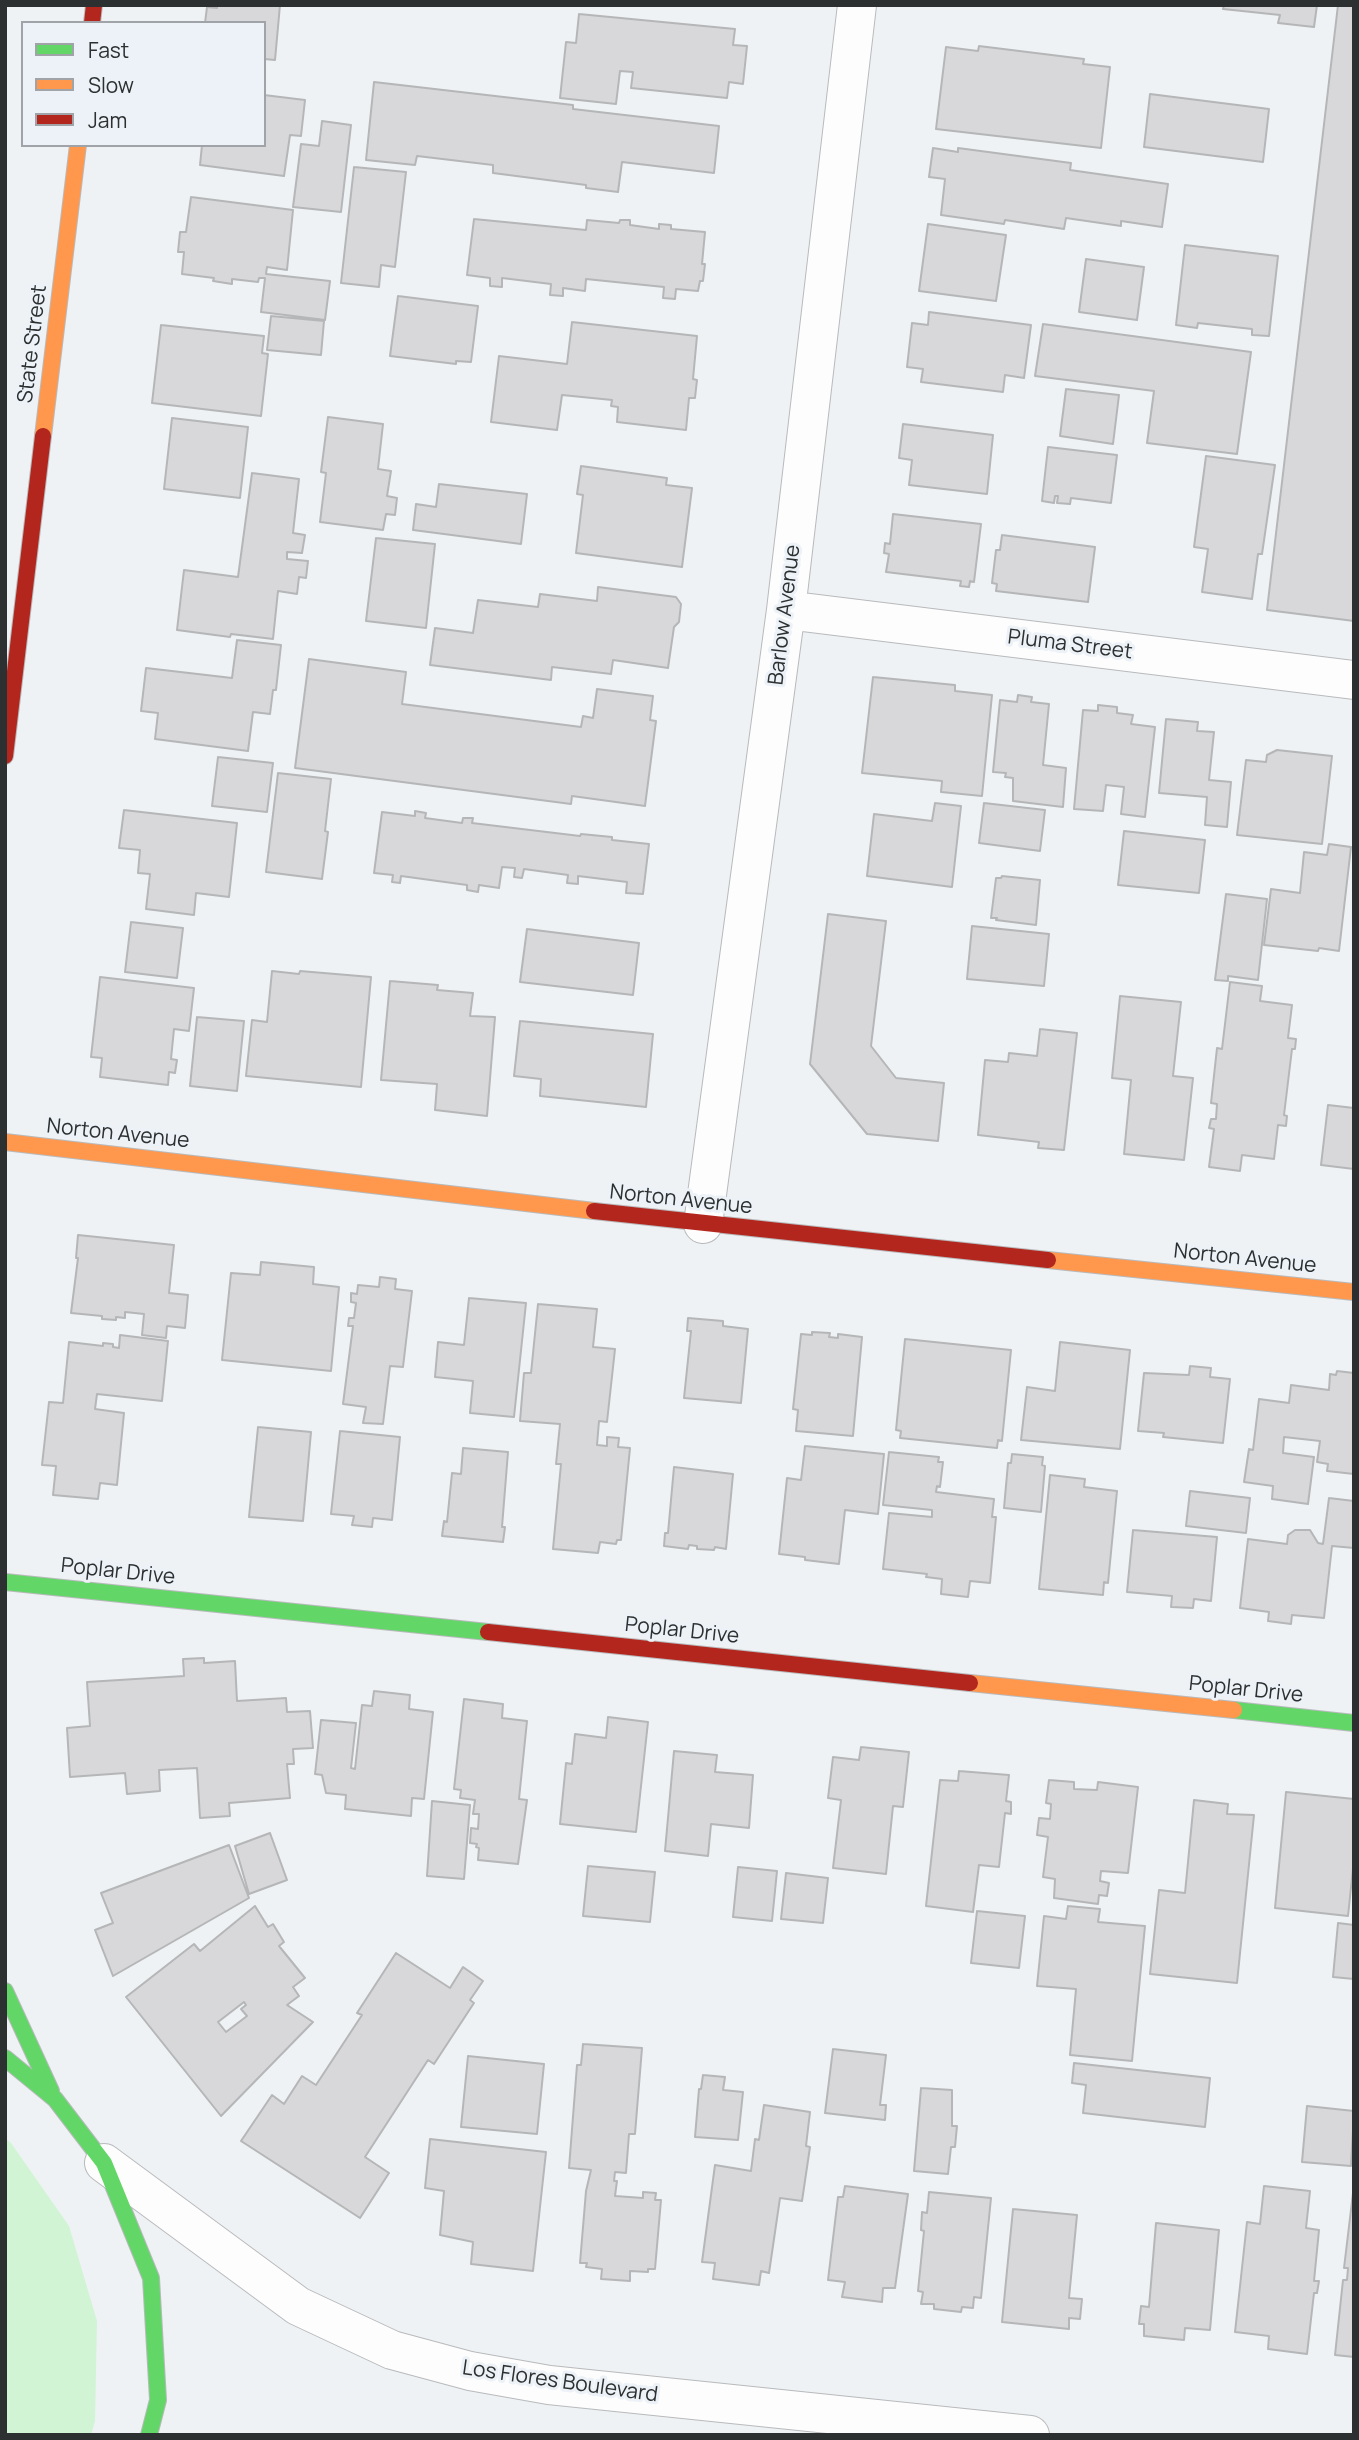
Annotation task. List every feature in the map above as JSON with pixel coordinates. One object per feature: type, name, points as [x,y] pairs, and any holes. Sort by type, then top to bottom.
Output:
[{"type":"street","name":"Barlow Avenue","points":[[703,1224],[786,611],[857,5]]},
{"type":"street","name":"State Street","points":[[5,755],[78,147]]},
{"type":"street","name":"Pluma Street","points":[[786,611],[1354,680]]},
{"type":"street","name":"Norton Avenue","points":[[5,1142],[703,1224],[1354,1292]]},
{"type":"street","name":"Poplar Drive","points":[[5,1582],[1354,1723]]},
{"type":"street","points":[[5,1991],[55,2099],[104,2164],[150,2278],[158,2400],[149,2435]]},
{"type":"street","points":[[5,2058],[55,2099]]},
{"type":"street","name":"Los Flores Boulevard","points":[[104,2164],[298,2306],[392,2350],[470,2371],[548,2385],[1030,2435]]},
{"type":"green space","points":[[5,2138],[69,2226],[97,2321],[95,2421],[91,2435],[5,2435]]},
{"type":"building","points":[[217,5],[280,5],[275,60],[266,59],[266,21],[205,21],[207,7],[217,8]]},
{"type":"building","points":[[1224,5],[1317,5],[1314,27],[1278,23],[1280,15],[1223,9]]},
{"type":"building","points":[[1338,5],[1354,5],[1354,621],[1267,610]]},
{"type":"building","points":[[579,14],[735,29],[733,45],[747,46],[743,84],[729,82],[727,98],[631,88],[633,72],[620,71],[616,104],[560,98],[566,42],[576,43]]},
{"type":"building","points":[[979,46],[1084,59],[1083,64],[1110,67],[1101,148],[936,129],[946,47],[978,51]]},
{"type":"building","points":[[374,82],[573,105],[573,109],[719,126],[714,173],[622,162],[618,192],[586,188],[586,185],[493,173],[493,165],[417,156],[415,165],[366,160]]},
{"type":"building","points":[[1150,94],[1269,109],[1263,162],[1144,147]]},
{"type":"building","points":[[266,95],[305,100],[301,136],[290,135],[284,176],[200,165],[202,147],[266,147]]},
{"type":"building","points":[[322,121],[351,125],[341,212],[293,207],[301,144],[319,146]]},
{"type":"building","points":[[933,148],[958,152],[958,148],[1071,163],[1070,170],[1168,184],[1162,227],[1121,221],[1121,226],[1066,218],[1064,229],[1005,220],[1004,224],[941,215],[945,179],[929,177]]},
{"type":"building","points":[[354,167],[406,172],[395,267],[381,265],[379,287],[341,283]]},
{"type":"building","points":[[191,197],[293,210],[287,270],[267,267],[266,274],[330,281],[325,320],[261,312],[265,278],[259,278],[258,282],[232,279],[232,284],[213,281],[214,278],[182,274],[184,252],[178,252],[180,232],[186,232]]},
{"type":"building","points":[[474,219],[586,230],[587,220],[619,223],[620,220],[630,220],[630,225],[659,229],[659,224],[671,225],[671,229],[705,232],[703,281],[700,281],[698,291],[676,289],[675,299],[663,298],[664,287],[586,279],[585,291],[563,288],[563,296],[550,295],[551,284],[502,278],[502,287],[490,286],[490,278],[467,275]]},
{"type":"building","points":[[928,224],[1006,235],[996,301],[919,291]]},
{"type":"building","points":[[1185,245],[1278,256],[1269,336],[1252,335],[1252,329],[1198,323],[1197,328],[1176,325]]},
{"type":"building","points":[[1086,259],[1144,267],[1137,320],[1079,312]]},
{"type":"building","points":[[398,296],[478,306],[471,362],[456,361],[456,364],[390,356]]},
{"type":"building","points":[[929,312],[1031,325],[1024,378],[1005,375],[1003,392],[921,382],[923,369],[907,367],[912,323],[928,325]]},
{"type":"building","points":[[271,316],[324,321],[321,355],[267,350]]},
{"type":"building","points":[[572,322],[697,336],[693,379],[697,380],[695,398],[689,398],[686,430],[617,422],[618,407],[611,406],[612,400],[562,395],[557,430],[491,422],[499,356],[567,364]]},
{"type":"building","points":[[1043,324],[1251,352],[1237,454],[1147,443],[1154,391],[1035,376]]},
{"type":"building","points":[[161,325],[264,336],[262,353],[268,354],[261,416],[152,403]]},
{"type":"building","points":[[1066,389],[1119,395],[1113,444],[1060,436]]},
{"type":"building","points":[[328,417],[383,424],[378,469],[391,471],[387,496],[397,498],[395,515],[386,514],[383,530],[320,522],[326,473],[321,472]]},
{"type":"building","points":[[172,418],[248,427],[240,498],[164,489]]},
{"type":"building","points":[[903,424],[993,435],[987,494],[909,485],[912,460],[899,458]]},
{"type":"building","points":[[1048,447],[1117,455],[1111,503],[1071,498],[1070,504],[1057,503],[1058,496],[1055,496],[1054,503],[1042,501]]},
{"type":"building","points":[[1206,456],[1275,465],[1262,554],[1258,554],[1252,599],[1202,592],[1208,549],[1194,547]]},
{"type":"building","points":[[581,466],[667,478],[666,485],[692,488],[682,567],[576,553],[583,495],[577,494]]},
{"type":"building","points":[[252,473],[299,479],[293,533],[305,535],[302,553],[287,552],[287,559],[308,561],[306,578],[299,577],[297,594],[278,591],[273,639],[177,630],[184,570],[238,577]]},
{"type":"building","points":[[439,484],[527,494],[521,544],[413,530],[416,504],[436,507]]},
{"type":"building","points":[[893,514],[981,524],[974,582],[970,581],[969,587],[960,586],[961,581],[886,572],[889,554],[884,553],[885,543],[890,544]]},
{"type":"building","points":[[1002,535],[1095,547],[1088,602],[996,591],[997,584],[992,583],[996,550],[1000,550]]},
{"type":"building","points":[[376,538],[435,544],[426,628],[366,621]]},
{"type":"building","points":[[598,587],[676,597],[681,604],[679,622],[674,627],[668,668],[613,660],[611,674],[552,667],[551,680],[430,665],[435,628],[473,633],[478,600],[538,607],[540,594],[597,601]]},
{"type":"building","points":[[237,640],[281,645],[276,690],[273,690],[270,714],[253,712],[248,751],[155,739],[158,713],[141,711],[146,668],[232,678]]},
{"type":"building","points":[[309,659],[406,672],[402,704],[581,727],[583,716],[593,718],[597,689],[653,696],[650,720],[656,721],[645,806],[572,796],[571,804],[295,768]]},
{"type":"building","points":[[873,677],[955,685],[955,691],[992,695],[982,796],[941,792],[942,781],[862,773]]},
{"type":"building","points":[[1018,695],[1032,697],[1031,702],[1049,704],[1043,765],[1066,768],[1063,807],[1013,801],[1013,778],[1005,777],[1006,773],[993,772],[1000,700],[1017,702]]},
{"type":"building","points":[[1098,705],[1117,707],[1117,713],[1133,715],[1131,724],[1155,727],[1145,817],[1121,814],[1124,787],[1106,785],[1103,811],[1074,809],[1083,710],[1098,711]]},
{"type":"building","points":[[1166,719],[1198,722],[1197,731],[1214,732],[1209,780],[1231,782],[1227,827],[1205,825],[1207,797],[1159,793]]},
{"type":"building","points":[[1277,750],[1332,756],[1322,844],[1237,835],[1246,760],[1266,762],[1267,755]]},
{"type":"building","points":[[218,757],[273,763],[267,812],[212,806]]},
{"type":"building","points":[[278,773],[331,779],[322,879],[266,872]]},
{"type":"building","points":[[935,803],[961,806],[952,887],[867,876],[874,814],[932,821]]},
{"type":"building","points":[[984,803],[1045,810],[1040,851],[979,843]]},
{"type":"building","points":[[124,810],[237,823],[229,897],[196,893],[194,915],[146,909],[150,874],[138,873],[140,850],[119,848]]},
{"type":"building","points":[[415,811],[426,813],[425,818],[462,823],[463,818],[473,818],[472,823],[580,836],[612,837],[612,840],[649,844],[643,894],[626,893],[627,882],[578,876],[578,884],[567,883],[568,875],[524,869],[522,878],[514,877],[515,868],[502,867],[499,888],[479,885],[478,892],[467,890],[467,885],[401,876],[400,883],[392,882],[393,875],[374,873],[382,812],[415,816]]},
{"type":"building","points":[[1124,831],[1205,840],[1199,893],[1118,885]]},
{"type":"building","points":[[1329,844],[1351,847],[1339,951],[1264,945],[1271,889],[1300,893],[1304,852],[1327,855]]},
{"type":"building","points":[[1002,876],[1040,880],[1036,925],[991,918],[996,878]]},
{"type":"building","points":[[1226,894],[1267,899],[1258,980],[1228,976],[1228,981],[1215,980]]},
{"type":"building","points":[[828,914],[886,921],[871,1046],[896,1078],[944,1083],[938,1141],[867,1134],[810,1064]]},
{"type":"building","points":[[131,922],[183,928],[177,978],[125,972]]},
{"type":"building","points":[[972,926],[1049,934],[1044,986],[967,979]]},
{"type":"building","points":[[527,929],[639,943],[633,995],[520,982]]},
{"type":"building","points":[[272,971],[371,977],[361,1087],[246,1076],[252,1020],[267,1022]]},
{"type":"building","points":[[100,977],[194,988],[189,1031],[174,1029],[171,1059],[177,1060],[175,1073],[169,1072],[168,1085],[100,1077],[102,1058],[91,1057]]},
{"type":"building","points":[[390,981],[438,985],[437,990],[473,993],[470,1016],[495,1017],[487,1116],[435,1110],[437,1084],[381,1080]]},
{"type":"building","points":[[1230,982],[1262,986],[1260,1001],[1292,1005],[1288,1038],[1296,1039],[1295,1049],[1292,1049],[1284,1115],[1287,1116],[1286,1126],[1278,1125],[1274,1159],[1242,1155],[1240,1171],[1209,1167],[1214,1129],[1209,1128],[1211,1119],[1216,1119],[1217,1104],[1211,1103],[1217,1048],[1222,1049]]},
{"type":"building","points":[[1120,996],[1181,1002],[1173,1076],[1193,1078],[1184,1160],[1124,1154],[1131,1080],[1112,1078]]},
{"type":"building","points":[[197,1017],[244,1021],[237,1091],[190,1086]]},
{"type":"building","points":[[520,1021],[653,1034],[646,1107],[540,1096],[541,1079],[514,1076]]},
{"type":"building","points":[[1040,1029],[1077,1033],[1064,1150],[1038,1148],[1039,1142],[978,1135],[985,1060],[1008,1062],[1009,1053],[1037,1056]]},
{"type":"building","points":[[1328,1105],[1354,1108],[1354,1169],[1321,1165]]},
{"type":"building","points":[[78,1235],[174,1245],[169,1293],[188,1295],[185,1328],[167,1326],[166,1338],[142,1335],[144,1314],[125,1312],[125,1318],[116,1317],[116,1320],[71,1313]]},
{"type":"building","points":[[261,1262],[314,1267],[313,1284],[339,1287],[331,1371],[222,1360],[231,1273],[260,1275]]},
{"type":"building","points":[[380,1277],[396,1279],[395,1289],[412,1291],[403,1367],[390,1366],[383,1424],[363,1423],[366,1407],[343,1404],[353,1326],[348,1326],[349,1318],[354,1318],[356,1303],[351,1302],[351,1293],[357,1294],[358,1285],[379,1287]]},
{"type":"building","points":[[469,1298],[526,1303],[514,1417],[470,1413],[473,1381],[435,1377],[438,1342],[464,1345]]},
{"type":"building","points":[[538,1304],[597,1309],[593,1347],[615,1349],[607,1422],[599,1421],[597,1445],[607,1446],[607,1437],[619,1438],[618,1447],[630,1448],[621,1540],[617,1540],[616,1544],[600,1542],[598,1553],[553,1549],[561,1464],[556,1464],[560,1424],[520,1421],[524,1373],[531,1373]]},
{"type":"building","points":[[688,1318],[723,1321],[723,1326],[748,1329],[741,1403],[684,1398],[691,1331],[687,1331]]},
{"type":"building","points":[[812,1332],[830,1333],[829,1337],[838,1338],[838,1334],[862,1337],[853,1436],[796,1431],[798,1410],[793,1409],[801,1334],[812,1335]]},
{"type":"building","points":[[120,1335],[168,1341],[162,1401],[97,1394],[95,1409],[124,1413],[117,1485],[100,1483],[98,1499],[53,1495],[56,1466],[42,1465],[49,1402],[63,1403],[69,1342],[103,1346],[103,1343],[113,1344],[113,1347],[119,1348]]},
{"type":"building","points":[[905,1339],[1011,1350],[1002,1441],[998,1440],[997,1448],[900,1438],[901,1431],[896,1430]]},
{"type":"building","points":[[1060,1342],[1130,1350],[1120,1449],[1021,1440],[1027,1387],[1055,1391]]},
{"type":"building","points":[[1190,1366],[1211,1368],[1210,1377],[1230,1379],[1223,1443],[1163,1437],[1164,1433],[1138,1431],[1144,1373],[1189,1375]]},
{"type":"building","points":[[1337,1371],[1354,1373],[1354,1474],[1327,1471],[1328,1464],[1317,1462],[1320,1441],[1284,1437],[1283,1453],[1314,1457],[1308,1504],[1272,1499],[1273,1486],[1244,1482],[1249,1449],[1253,1450],[1259,1399],[1289,1403],[1291,1385],[1329,1390],[1330,1374],[1336,1375]]},
{"type":"building","points":[[258,1427],[311,1432],[303,1521],[249,1517]]},
{"type":"building","points":[[340,1431],[400,1437],[392,1520],[373,1518],[372,1527],[352,1525],[354,1516],[331,1514]]},
{"type":"building","points":[[805,1446],[884,1454],[878,1514],[845,1510],[839,1564],[779,1554],[787,1478],[801,1480]]},
{"type":"building","points":[[463,1448],[508,1452],[503,1542],[442,1536],[444,1521],[447,1522],[452,1473],[461,1474]]},
{"type":"building","points":[[889,1452],[939,1457],[938,1462],[943,1462],[940,1487],[937,1486],[936,1492],[994,1499],[992,1517],[996,1517],[990,1583],[970,1581],[968,1597],[941,1594],[942,1579],[926,1577],[927,1574],[883,1569],[889,1513],[932,1517],[932,1510],[883,1505]]},
{"type":"building","points":[[1012,1454],[1043,1457],[1042,1465],[1045,1466],[1041,1512],[1004,1508],[1008,1463],[1011,1463]]},
{"type":"building","points":[[674,1467],[733,1474],[726,1549],[697,1549],[697,1546],[689,1545],[688,1549],[664,1546],[665,1533],[668,1533]]},
{"type":"building","points":[[1050,1475],[1085,1479],[1084,1487],[1117,1491],[1108,1583],[1104,1582],[1103,1595],[1039,1589]]},
{"type":"building","points":[[1190,1491],[1250,1498],[1246,1533],[1186,1526]]},
{"type":"building","points":[[1329,1498],[1354,1501],[1354,1548],[1332,1546],[1324,1618],[1292,1615],[1291,1624],[1268,1621],[1269,1612],[1240,1608],[1248,1539],[1287,1544],[1288,1535],[1295,1530],[1310,1530],[1318,1543],[1323,1544]]},
{"type":"building","points":[[1133,1530],[1217,1537],[1211,1601],[1194,1599],[1193,1608],[1171,1607],[1172,1596],[1127,1592]]},
{"type":"building","points":[[204,1658],[204,1663],[235,1661],[237,1701],[286,1698],[287,1712],[310,1711],[313,1748],[293,1749],[294,1764],[287,1764],[290,1798],[229,1803],[230,1816],[200,1818],[197,1768],[159,1770],[160,1791],[127,1794],[125,1773],[70,1777],[67,1728],[90,1726],[87,1682],[184,1676],[183,1659]]},
{"type":"building","points":[[374,1691],[410,1695],[409,1709],[433,1712],[424,1799],[412,1798],[411,1816],[345,1809],[346,1795],[326,1793],[322,1775],[315,1774],[321,1720],[356,1723],[351,1768],[355,1769],[362,1705],[372,1706]]},
{"type":"building","points":[[464,1699],[503,1704],[502,1718],[527,1721],[519,1799],[527,1800],[518,1864],[478,1860],[479,1848],[476,1847],[477,1844],[470,1843],[471,1828],[478,1829],[479,1814],[473,1814],[475,1800],[460,1798],[461,1790],[454,1789]]},
{"type":"building","points":[[608,1717],[648,1722],[636,1832],[560,1824],[566,1763],[572,1764],[575,1734],[606,1738]]},
{"type":"building","points":[[861,1747],[909,1752],[903,1807],[893,1806],[886,1874],[833,1868],[841,1800],[828,1798],[833,1757],[859,1760]]},
{"type":"building","points":[[674,1751],[717,1755],[715,1772],[753,1775],[749,1828],[711,1824],[708,1856],[665,1851]]},
{"type":"building","points":[[959,1771],[1009,1775],[1006,1801],[1011,1802],[1011,1814],[1005,1813],[999,1867],[979,1865],[973,1912],[926,1906],[940,1780],[958,1781]]},
{"type":"building","points":[[1049,1780],[1074,1782],[1074,1789],[1097,1790],[1098,1782],[1138,1787],[1128,1873],[1101,1871],[1100,1881],[1109,1883],[1107,1896],[1099,1895],[1098,1904],[1054,1898],[1055,1879],[1043,1877],[1048,1837],[1037,1835],[1039,1818],[1050,1819],[1051,1804],[1046,1803]]},
{"type":"building","points":[[1286,1792],[1354,1799],[1354,1859],[1348,1916],[1275,1908]]},
{"type":"building","points":[[1194,1800],[1228,1804],[1227,1814],[1254,1815],[1237,1983],[1150,1974],[1159,1890],[1185,1893]]},
{"type":"building","points":[[432,1801],[470,1805],[464,1879],[427,1876]]},
{"type":"building","points":[[270,1833],[287,1880],[249,1894],[235,1846]]},
{"type":"building","points":[[229,1845],[249,1898],[113,1976],[95,1930],[113,1923],[101,1893]]},
{"type":"building","points":[[588,1866],[655,1872],[650,1922],[583,1916]]},
{"type":"building","points":[[738,1867],[777,1871],[772,1921],[733,1917]]},
{"type":"building","points":[[786,1873],[828,1878],[823,1923],[781,1919]]},
{"type":"building","points":[[255,1906],[268,1927],[273,1924],[284,1942],[279,1946],[305,1978],[293,1987],[299,1996],[287,2005],[313,2022],[221,2116],[126,1997],[194,1944],[200,1951]],"holes":[[[244,2002],[246,2005],[241,2009],[247,2016],[226,2032],[218,2022]]]},
{"type":"building","points":[[1068,1906],[1100,1909],[1098,1922],[1145,1926],[1132,2061],[1070,2055],[1076,1989],[1037,1986],[1044,1916],[1066,1919]]},
{"type":"building","points":[[977,1911],[1025,1916],[1019,1968],[971,1963]]},
{"type":"building","points":[[1338,1923],[1354,1925],[1354,1979],[1333,1977]]},
{"type":"building","points":[[396,1953],[450,1988],[463,1967],[483,1981],[470,2000],[474,2003],[434,2064],[428,2060],[365,2157],[389,2173],[360,2218],[241,2141],[272,2095],[284,2104],[302,2076],[316,2085],[362,2015],[357,2013]]},
{"type":"building","points":[[583,2044],[642,2048],[635,2134],[629,2134],[626,2173],[615,2172],[615,2196],[643,2198],[643,2192],[656,2193],[655,2200],[661,2200],[655,2269],[648,2269],[648,2272],[630,2271],[630,2281],[601,2279],[602,2269],[586,2267],[587,2263],[580,2263],[586,2191],[591,2170],[569,2168],[577,2065],[581,2065]]},
{"type":"building","points":[[833,2049],[886,2055],[880,2105],[886,2105],[885,2120],[825,2113]]},
{"type":"building","points":[[468,2056],[544,2064],[537,2134],[461,2127]]},
{"type":"building","points":[[1074,2063],[1210,2078],[1205,2127],[1083,2113],[1086,2085],[1072,2083]]},
{"type":"building","points":[[703,2075],[725,2077],[723,2090],[743,2092],[738,2140],[695,2137],[699,2089]]},
{"type":"building","points":[[921,2088],[952,2090],[952,2126],[957,2126],[948,2174],[914,2171]]},
{"type":"building","points":[[764,2105],[810,2112],[806,2146],[810,2147],[802,2201],[780,2198],[769,2273],[761,2271],[759,2285],[713,2279],[715,2263],[702,2262],[715,2165],[751,2171],[755,2139],[759,2140]]},
{"type":"building","points":[[1307,2106],[1354,2111],[1351,2166],[1302,2162]]},
{"type":"building","points":[[430,2139],[546,2152],[533,2271],[471,2264],[473,2242],[440,2235],[444,2191],[425,2188]]},
{"type":"building","points":[[845,2186],[908,2194],[895,2288],[883,2288],[882,2302],[842,2297],[845,2282],[828,2280],[838,2197],[843,2197]]},
{"type":"building","points":[[1264,2186],[1310,2191],[1306,2228],[1319,2230],[1314,2281],[1319,2281],[1317,2293],[1314,2293],[1307,2354],[1268,2349],[1269,2336],[1235,2332],[1247,2222],[1260,2224]]},
{"type":"building","points":[[929,2192],[991,2198],[981,2298],[974,2297],[973,2308],[962,2307],[961,2312],[934,2309],[934,2304],[921,2304],[923,2292],[918,2291],[924,2231],[921,2230],[922,2212],[927,2213]]},
{"type":"building","points":[[1353,2193],[1354,2357],[1335,2355],[1343,2280],[1347,2280],[1348,2268],[1344,2268]]},
{"type":"building","points":[[1013,2209],[1077,2215],[1069,2298],[1082,2299],[1080,2319],[1069,2318],[1069,2329],[1002,2322]]},
{"type":"building","points":[[1156,2223],[1219,2230],[1210,2330],[1185,2328],[1184,2340],[1144,2336],[1144,2324],[1139,2324],[1141,2306],[1149,2307]]},
{"type":"traffic: fast","points":[[5,1582],[488,1632]]},
{"type":"traffic: fast","points":[[1234,1710],[1354,1723]]},
{"type":"traffic: fast","points":[[5,1991],[51,2091]]},
{"type":"traffic: fast","points":[[5,2058],[55,2099],[104,2163],[151,2278],[158,2400],[149,2435]]},
{"type":"traffic: slow","points":[[43,436],[78,147]]},
{"type":"traffic: slow","points":[[5,1142],[594,1211]]},
{"type":"traffic: slow","points":[[1048,1260],[1354,1292]]},
{"type":"traffic: slow","points":[[970,1683],[1234,1710]]},
{"type":"traffic: jam","points":[[92,21],[94,5]]},
{"type":"traffic: jam","points":[[5,756],[43,436]]},
{"type":"traffic: jam","points":[[594,1211],[1048,1260]]},
{"type":"traffic: jam","points":[[488,1632],[970,1683]]}]
